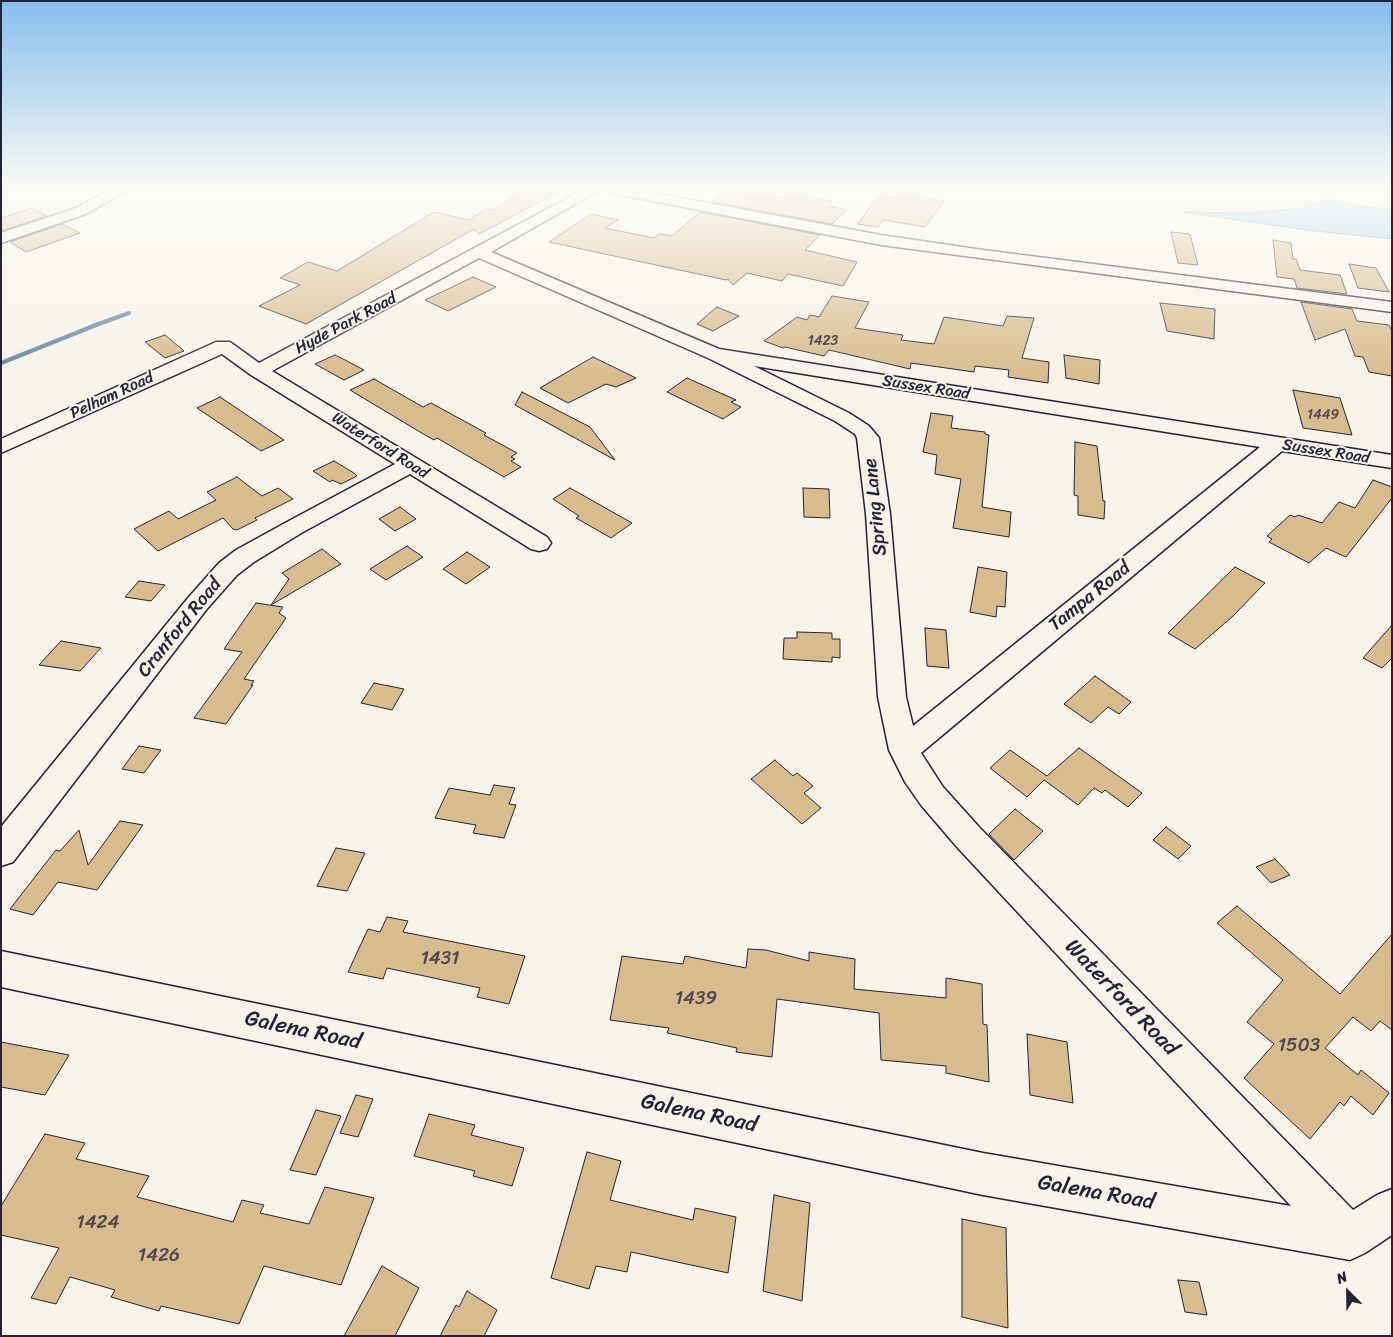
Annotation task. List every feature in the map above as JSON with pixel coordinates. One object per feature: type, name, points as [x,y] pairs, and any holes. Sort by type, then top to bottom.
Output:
[{"type":"street","name":"Hyde Park Road","points":[[258,371],[477,252]]},
{"type":"street","name":"Sussex Road","points":[[479,252],[715,354],[1392,462]]},
{"type":"street","points":[[965,252],[1392,307]]},
{"type":"street","name":"Waterford Road","points":[[223,346],[258,371],[539,543]]},
{"type":"street","name":"Pelham Road","points":[[1,447],[223,346]]},
{"type":"street","name":"Spring Lane","points":[[715,354],[842,416],[862,430],[868,438],[878,514],[892,697],[904,750]]},
{"type":"street","name":"Tampa Road","points":[[904,750],[1277,444]]},
{"type":"street","name":"Cranford Road","points":[[1,852],[197,604],[228,570],[244,556],[410,465]]},
{"type":"street","name":"Waterford Road","points":[[904,750],[916,774],[932,796],[968,837],[1350,1238]]},
{"type":"street","name":"Galena Road","points":[[1,969],[983,1174],[1350,1238]]},
{"type":"street","points":[[1350,1238],[1392,1210]]},
{"type":"building","points":[[368,252],[433,252],[306,324],[259,306],[300,285],[280,278],[308,262],[337,271]]},
{"type":"building","points":[[597,252],[815,252],[857,262],[843,286],[788,274],[782,281],[747,273],[733,285],[728,279]]},
{"type":"building","points":[[1176,252],[1195,252],[1198,265],[1178,263]]},
{"type":"building","points":[[1274,252],[1292,252],[1293,259],[1296,259],[1300,270],[1340,275],[1347,294],[1297,288],[1294,279],[1277,277]]},
{"type":"building","points":[[1349,264],[1376,268],[1389,292],[1358,288]]},
{"type":"building","points":[[473,277],[496,287],[448,311],[425,300]]},
{"type":"building","points":[[832,296],[869,302],[855,328],[903,335],[901,340],[934,344],[944,317],[1003,326],[1007,316],[1034,318],[1022,358],[1049,362],[1048,383],[1008,377],[1009,370],[975,366],[974,372],[911,363],[910,369],[829,350],[824,356],[783,348],[764,341],[797,317],[807,320],[810,315],[819,317]]},
{"type":"building","points":[[1301,302],[1352,309],[1357,321],[1389,325],[1392,331],[1392,376],[1369,372],[1363,357],[1355,356],[1345,329],[1315,340]]},
{"type":"building","points":[[1160,303],[1215,309],[1214,339],[1167,331]]},
{"type":"building","points":[[717,307],[739,316],[713,331],[697,324]]},
{"type":"building","points":[[165,335],[184,351],[165,358],[145,342]]},
{"type":"building","points":[[335,355],[364,370],[344,380],[315,364]]},
{"type":"building","points":[[1064,355],[1100,360],[1099,384],[1066,378]]},
{"type":"building","points":[[593,357],[636,378],[616,387],[606,384],[568,403],[540,388]]},
{"type":"building","points":[[687,378],[736,400],[731,402],[741,407],[723,419],[667,392]]},
{"type":"building","points":[[374,379],[423,407],[431,403],[486,433],[484,435],[517,453],[511,457],[515,459],[511,461],[521,467],[504,477],[437,438],[434,440],[425,435],[350,390]]},
{"type":"building","points":[[1293,390],[1340,398],[1352,435],[1303,428]]},
{"type":"building","points":[[522,392],[590,427],[615,460],[515,405]]},
{"type":"building","points":[[220,397],[284,440],[261,451],[197,408]]},
{"type":"building","points":[[931,413],[953,416],[951,428],[985,432],[985,434],[989,435],[982,507],[1011,512],[1009,537],[953,528],[961,479],[935,474],[937,455],[923,452]]},
{"type":"building","points":[[1075,442],[1097,446],[1103,501],[1105,501],[1104,519],[1078,515],[1078,496],[1074,495]]},
{"type":"building","points":[[334,461],[357,476],[341,484],[332,480],[330,482],[313,471]]},
{"type":"building","points":[[237,477],[262,496],[278,488],[293,499],[255,518],[257,520],[237,530],[233,529],[223,518],[158,551],[134,529],[169,511],[178,519],[216,500],[207,492]]},
{"type":"building","points":[[1373,480],[1392,487],[1392,498],[1346,557],[1326,548],[1309,563],[1269,542],[1272,539],[1267,536],[1290,515],[1295,517],[1298,515],[1322,523],[1339,502],[1355,508]]},
{"type":"building","points":[[570,488],[632,523],[611,538],[576,518],[579,516],[553,499]]},
{"type":"building","points":[[803,488],[829,489],[830,518],[804,517]]},
{"type":"building","points":[[400,507],[416,519],[395,531],[379,519]]},
{"type":"building","points":[[407,546],[423,557],[386,580],[370,569]]},
{"type":"building","points":[[322,549],[341,564],[271,605],[289,579],[282,573]]},
{"type":"building","points":[[467,552],[490,567],[466,584],[443,569]]},
{"type":"building","points":[[978,567],[1007,572],[1005,607],[997,606],[996,617],[970,612]]},
{"type":"building","points":[[1235,567],[1265,583],[1233,616],[1195,649],[1168,633]]},
{"type":"building","points":[[139,581],[165,585],[151,601],[125,597]]},
{"type":"building","points":[[256,603],[283,607],[279,613],[286,618],[244,679],[254,681],[251,685],[253,685],[226,724],[194,718],[242,652],[224,649]]},
{"type":"building","points":[[1392,625],[1392,658],[1382,668],[1363,658]]},
{"type":"building","points":[[925,628],[946,630],[949,668],[927,666]]},
{"type":"building","points":[[797,632],[832,633],[832,639],[840,639],[840,658],[832,657],[832,662],[783,659],[784,638],[797,638]]},
{"type":"building","points":[[61,641],[101,648],[80,671],[39,665]]},
{"type":"building","points":[[1095,676],[1131,702],[1119,714],[1108,707],[1091,723],[1064,704]]},
{"type":"building","points":[[374,683],[404,689],[392,710],[361,703]]},
{"type":"building","points":[[139,746],[161,750],[144,773],[122,769]]},
{"type":"building","points":[[1079,748],[1142,793],[1128,807],[1105,790],[1102,793],[1094,788],[1078,805],[1044,780],[1027,797],[990,768],[1010,750],[1047,776]]},
{"type":"building","points":[[775,760],[793,776],[797,773],[813,786],[804,793],[821,808],[802,824],[751,779]]},
{"type":"building","points":[[494,785],[515,788],[509,804],[516,805],[504,838],[473,833],[476,825],[435,818],[449,788],[490,795]]},
{"type":"building","points":[[1015,809],[1043,831],[1014,860],[989,834]]},
{"type":"building","points":[[120,821],[143,825],[97,890],[58,882],[33,915],[10,909],[56,850],[60,851],[79,830],[88,865]]},
{"type":"building","points":[[1166,827],[1191,846],[1178,859],[1153,840]]},
{"type":"building","points":[[336,848],[365,853],[347,891],[317,886]]},
{"type":"building","points":[[1275,859],[1290,875],[1271,883],[1256,867]]},
{"type":"building","points":[[1237,906],[1340,994],[1392,934],[1392,1030],[1380,1021],[1371,1031],[1353,1017],[1325,1048],[1358,1075],[1361,1070],[1389,1093],[1373,1115],[1351,1096],[1344,1106],[1340,1102],[1310,1139],[1244,1078],[1274,1044],[1247,1022],[1283,980],[1217,923]]},
{"type":"building","points":[[387,917],[408,921],[403,932],[525,956],[509,1004],[477,997],[480,988],[387,968],[383,979],[348,972],[368,929],[380,932]]},
{"type":"building","points":[[748,949],[766,950],[809,961],[809,952],[855,959],[854,989],[946,998],[946,978],[982,984],[983,1024],[987,1025],[989,1082],[946,1073],[946,1066],[881,1060],[879,1013],[777,999],[772,1057],[736,1052],[737,1048],[667,1033],[669,1028],[610,1020],[622,956],[683,964],[685,956],[746,968]]},
{"type":"building","points":[[1027,1034],[1067,1042],[1073,1103],[1030,1095]]},
{"type":"building","points":[[1,1042],[69,1055],[45,1095],[1,1087]]},
{"type":"building","points":[[356,1095],[373,1099],[358,1137],[340,1133]]},
{"type":"building","points":[[316,1110],[341,1116],[316,1175],[290,1170]]},
{"type":"building","points":[[429,1114],[475,1125],[471,1135],[524,1148],[512,1186],[473,1176],[475,1171],[414,1156]]},
{"type":"building","points":[[45,1134],[85,1143],[76,1159],[149,1176],[137,1197],[233,1222],[242,1200],[264,1205],[260,1213],[309,1224],[325,1187],[374,1198],[341,1285],[264,1266],[239,1324],[161,1306],[159,1311],[111,1297],[115,1290],[70,1277],[56,1304],[31,1298],[59,1248],[1,1235],[1,1206]]},
{"type":"building","points":[[587,1152],[621,1161],[610,1200],[693,1220],[695,1208],[736,1217],[728,1273],[631,1252],[627,1272],[596,1266],[589,1289],[551,1278]]},
{"type":"building","points":[[774,1195],[810,1203],[802,1301],[763,1291]]},
{"type":"building","points":[[962,1219],[1006,1228],[1008,1328],[962,1317]]},
{"type":"building","points":[[382,1266],[419,1288],[395,1336],[344,1336]]},
{"type":"building","points":[[1178,1280],[1199,1282],[1207,1315],[1185,1312]]},
{"type":"building","points":[[467,1291],[497,1310],[484,1336],[440,1336],[456,1305],[459,1307]]},
{"type":"waterway","points":[[93,326],[129,313]]},
{"type":"waterway","points":[[1,363],[96,325]]}]
